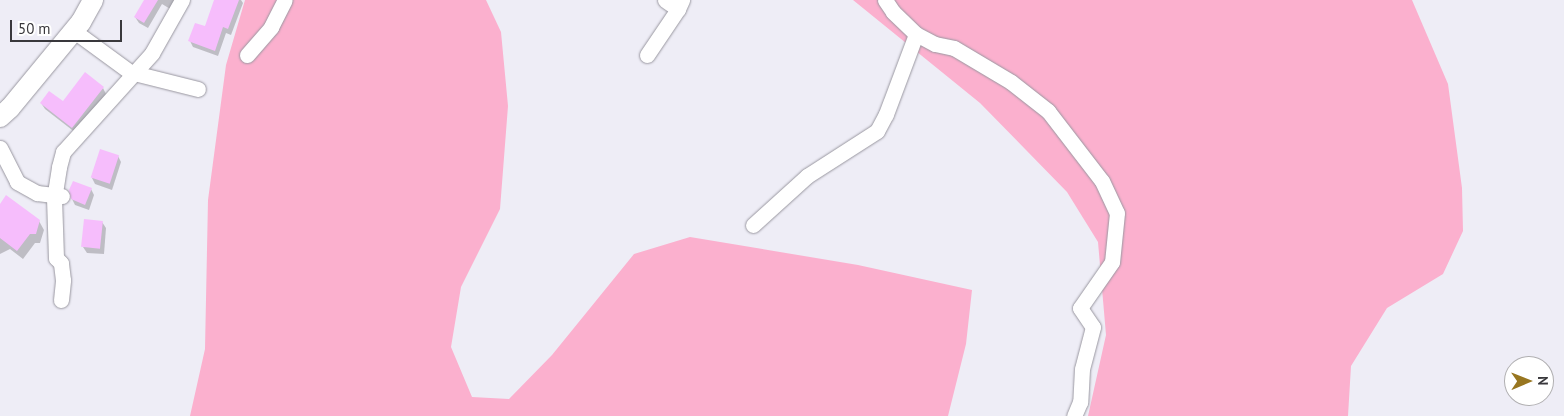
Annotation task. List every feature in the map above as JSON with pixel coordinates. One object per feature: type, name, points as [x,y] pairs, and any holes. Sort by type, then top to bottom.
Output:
[{"type":"main road","points":[[0,117],[74,31],[93,0]]},
{"type":"street","points":[[61,300],[63,280],[61,263],[56,258],[59,167],[63,152],[152,53],[182,0]]},
{"type":"street","points":[[247,55],[271,26],[285,0]]},
{"type":"street","points":[[647,55],[680,5],[665,0]]},
{"type":"street","points":[[885,0],[893,12],[916,34],[935,44],[954,48],[1011,82],[1048,111],[1102,181],[1117,213],[1112,262],[1080,308],[1093,327],[1082,369],[1080,402],[1074,416]]},
{"type":"street","points":[[74,31],[135,73],[198,89]]},
{"type":"street","points":[[753,225],[807,176],[877,131],[886,114],[916,34]]},
{"type":"street","points":[[0,148],[17,182],[37,193],[58,196]]},
{"type":"shaded area","points":[[245,0],[486,0],[501,32],[508,106],[500,209],[461,287],[451,347],[472,397],[509,399],[552,355],[634,254],[690,237],[858,265],[972,290],[966,344],[948,416],[190,416],[205,349],[208,200],[226,65]]},
{"type":"shaded area","points":[[853,0],[1412,0],[1448,84],[1462,188],[1463,231],[1443,274],[1387,308],[1351,366],[1348,416],[1088,416],[1106,335],[1098,242],[1067,192],[980,103]]},
{"type":"building","points":[[144,0],[158,0],[144,23],[134,17]]},
{"type":"building","points":[[214,0],[239,0],[228,29],[223,27],[215,51],[188,41],[195,23],[205,26]]},
{"type":"building","points":[[85,72],[104,87],[72,128],[40,103],[49,91],[63,101]]},
{"type":"building","points":[[100,149],[119,155],[110,184],[91,178]]},
{"type":"building","points":[[73,181],[92,188],[85,205],[71,199],[69,190]]},
{"type":"building","points":[[6,195],[40,220],[36,234],[30,234],[17,251],[0,238],[0,204]]},
{"type":"building","points":[[84,219],[103,221],[100,249],[81,247]]}]
